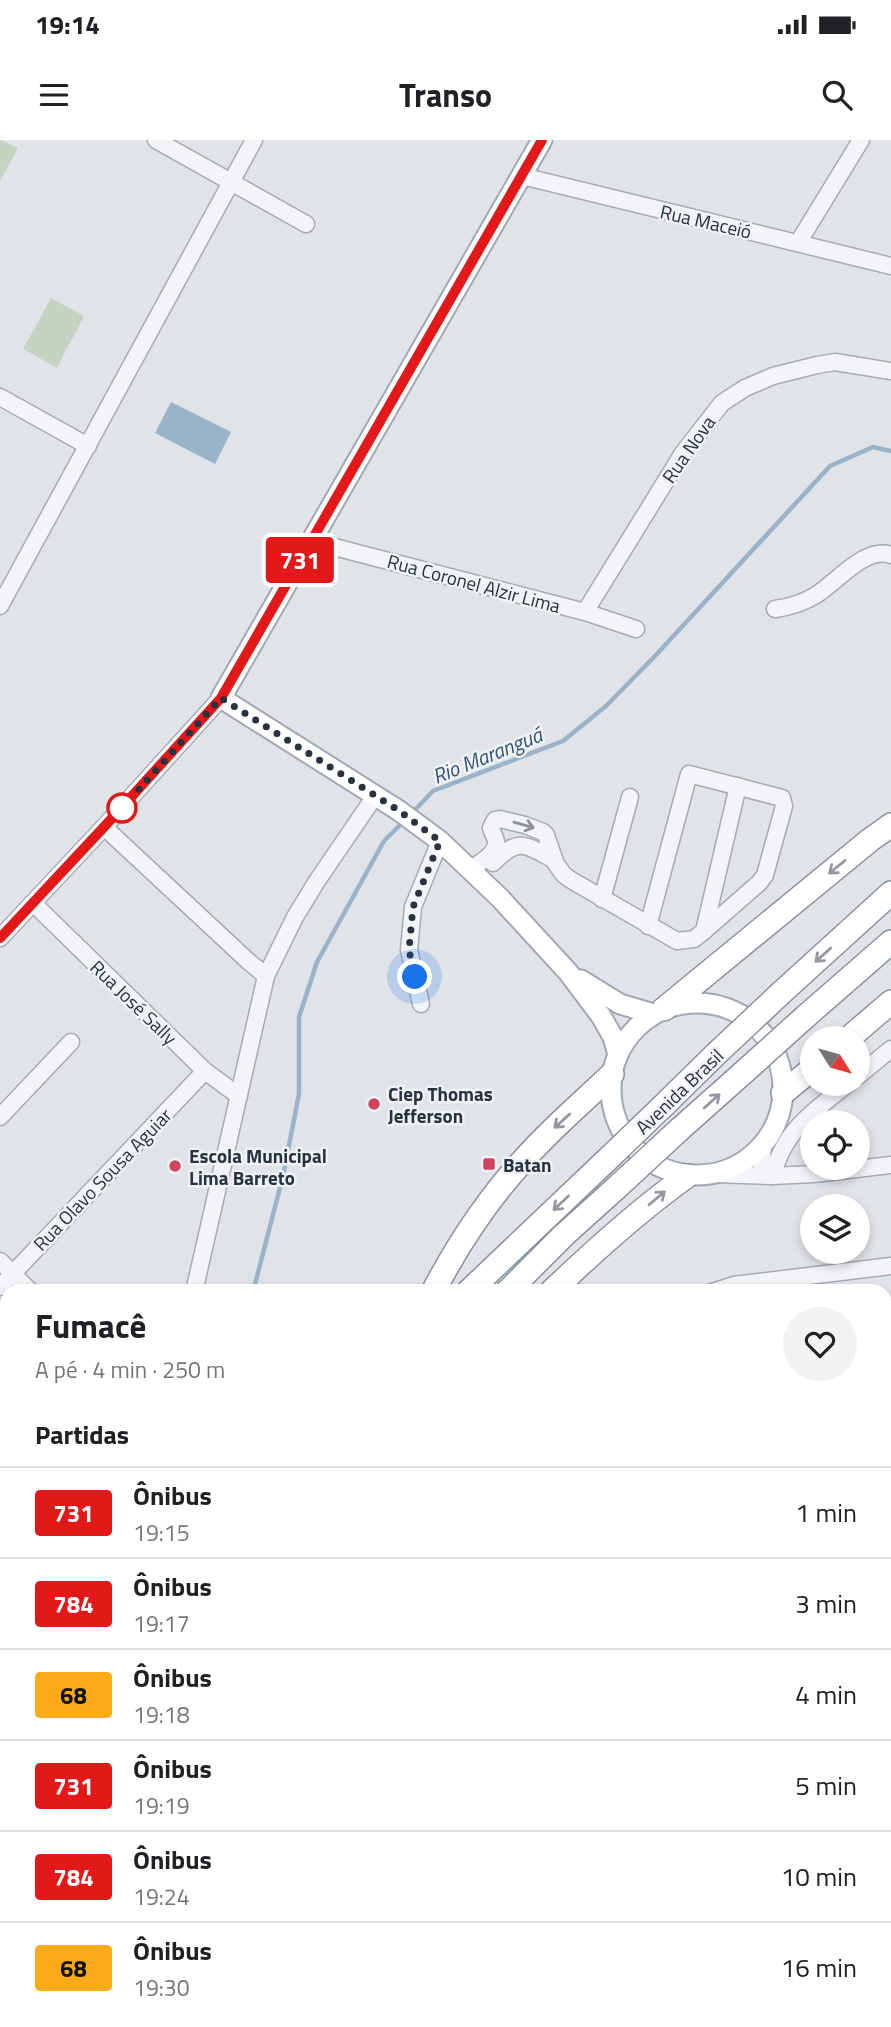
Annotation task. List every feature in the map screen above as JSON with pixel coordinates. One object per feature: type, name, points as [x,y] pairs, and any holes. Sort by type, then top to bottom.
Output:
[{"type":"highway","points":[[659,1012],[891,825]]},
{"type":"highway","name":"Avenida Brasil","points":[[476,1284],[781,993],[891,892]]},
{"type":"highway","name":"Avenida Brasil","points":[[515,1284],[564,1235],[891,942]]},
{"type":"highway","points":[[863,1026],[891,1002]]},
{"type":"highway","points":[[438,1284],[472,1225],[494,1195],[615,1064]]},
{"type":"highway","points":[[783,1093],[800,1079]]},
{"type":"highway","points":[[560,1284],[601,1245],[687,1176]]},
{"type":"main road","points":[[542,140],[221,698],[398,810],[440,841],[475,873],[568,972],[613,1037],[615,1064],[611,1102],[620,1129],[636,1152],[659,1168],[687,1176],[715,1174],[741,1163],[763,1145],[777,1120],[783,1093],[781,1071],[774,1051],[762,1033],[747,1018],[728,1009],[707,1003],[685,1004],[659,1012],[639,1025],[626,1039],[615,1064]]},
{"type":"main road","points":[[568,972],[620,1004],[659,1012]]},
{"type":"street","points":[[156,140],[306,224]]},
{"type":"street","points":[[0,606],[254,140]]},
{"type":"street","points":[[798,243],[861,140]]},
{"type":"street","name":"Rua Maceió","points":[[522,176],[891,266]]},
{"type":"street","name":"Rua Nova","points":[[585,612],[682,453],[722,403],[745,388],[773,376],[817,365],[835,362],[891,371]]},
{"type":"street","points":[[0,397],[88,446]]},
{"type":"street","name":"Rua Coronel Alzir Lima","points":[[311,541],[585,612],[636,629]]},
{"type":"street","points":[[775,609],[797,605],[817,595],[868,557],[882,552],[891,555]]},
{"type":"street","points":[[0,938],[221,698]]},
{"type":"street","points":[[475,873],[496,847],[491,828],[495,820],[525,825],[543,832],[554,860],[564,875],[648,926],[677,941],[694,939],[759,883],[765,874],[784,806],[782,798],[689,774],[648,926]]},
{"type":"street","points":[[704,931],[738,786]]},
{"type":"street","points":[[196,1284],[267,976],[295,917],[375,796]]},
{"type":"street","points":[[602,898],[630,797]]},
{"type":"street","points":[[104,827],[267,976]]},
{"type":"street","points":[[421,1004],[409,950],[413,907],[440,841]]},
{"type":"street","points":[[475,873],[514,845],[535,849],[554,860]]},
{"type":"street","name":"Rua José Sally","points":[[33,904],[205,1071],[239,1096]]},
{"type":"street","points":[[0,1117],[71,1042]]},
{"type":"street","points":[[870,1066],[891,1049]]},
{"type":"street","name":"Rua Olavo Sousa Aguiar","points":[[3,1284],[205,1071]]},
{"type":"street","points":[[766,1175],[789,1138],[834,1096]]},
{"type":"street","points":[[763,1145],[766,1175]]},
{"type":"street","points":[[715,1174],[814,1174],[891,1165]]},
{"type":"street","points":[[0,1261],[23,1284]]},
{"type":"street","points":[[762,1284],[891,1266]]},
{"type":"street","points":[[819,1274],[819,1284]]},
{"type":"green space","points":[[0,140],[18,148],[0,181]]},
{"type":"green space","points":[[51,298],[84,316],[57,368],[23,349]]},
{"type":"water","points":[[171,402],[231,432],[215,464],[155,433]]},
{"type":"waterway","name":"Rio Maranguá","points":[[412,813],[433,791],[563,741],[606,706],[655,656],[830,466],[873,447],[891,451]]},
{"type":"waterway","name":"Rio Maranguá","points":[[255,1284],[283,1176],[299,1094],[299,1017],[317,962],[384,841],[403,822]]},
{"type":"bus line","name":"731","points":[[0,938],[221,698],[542,140]]},
{"type":"place","name":"Ciep Thomas Jefferson","points":[[374,1104]]},
{"type":"place","name":"Batan","points":[[489,1164]]},
{"type":"place","name":"Escola Municipal Lima Barreto","points":[[175,1166]]},
{"type":"route","points":[[122,808],[221,698],[398,810],[440,841],[413,907],[409,950],[415,977]]}]
